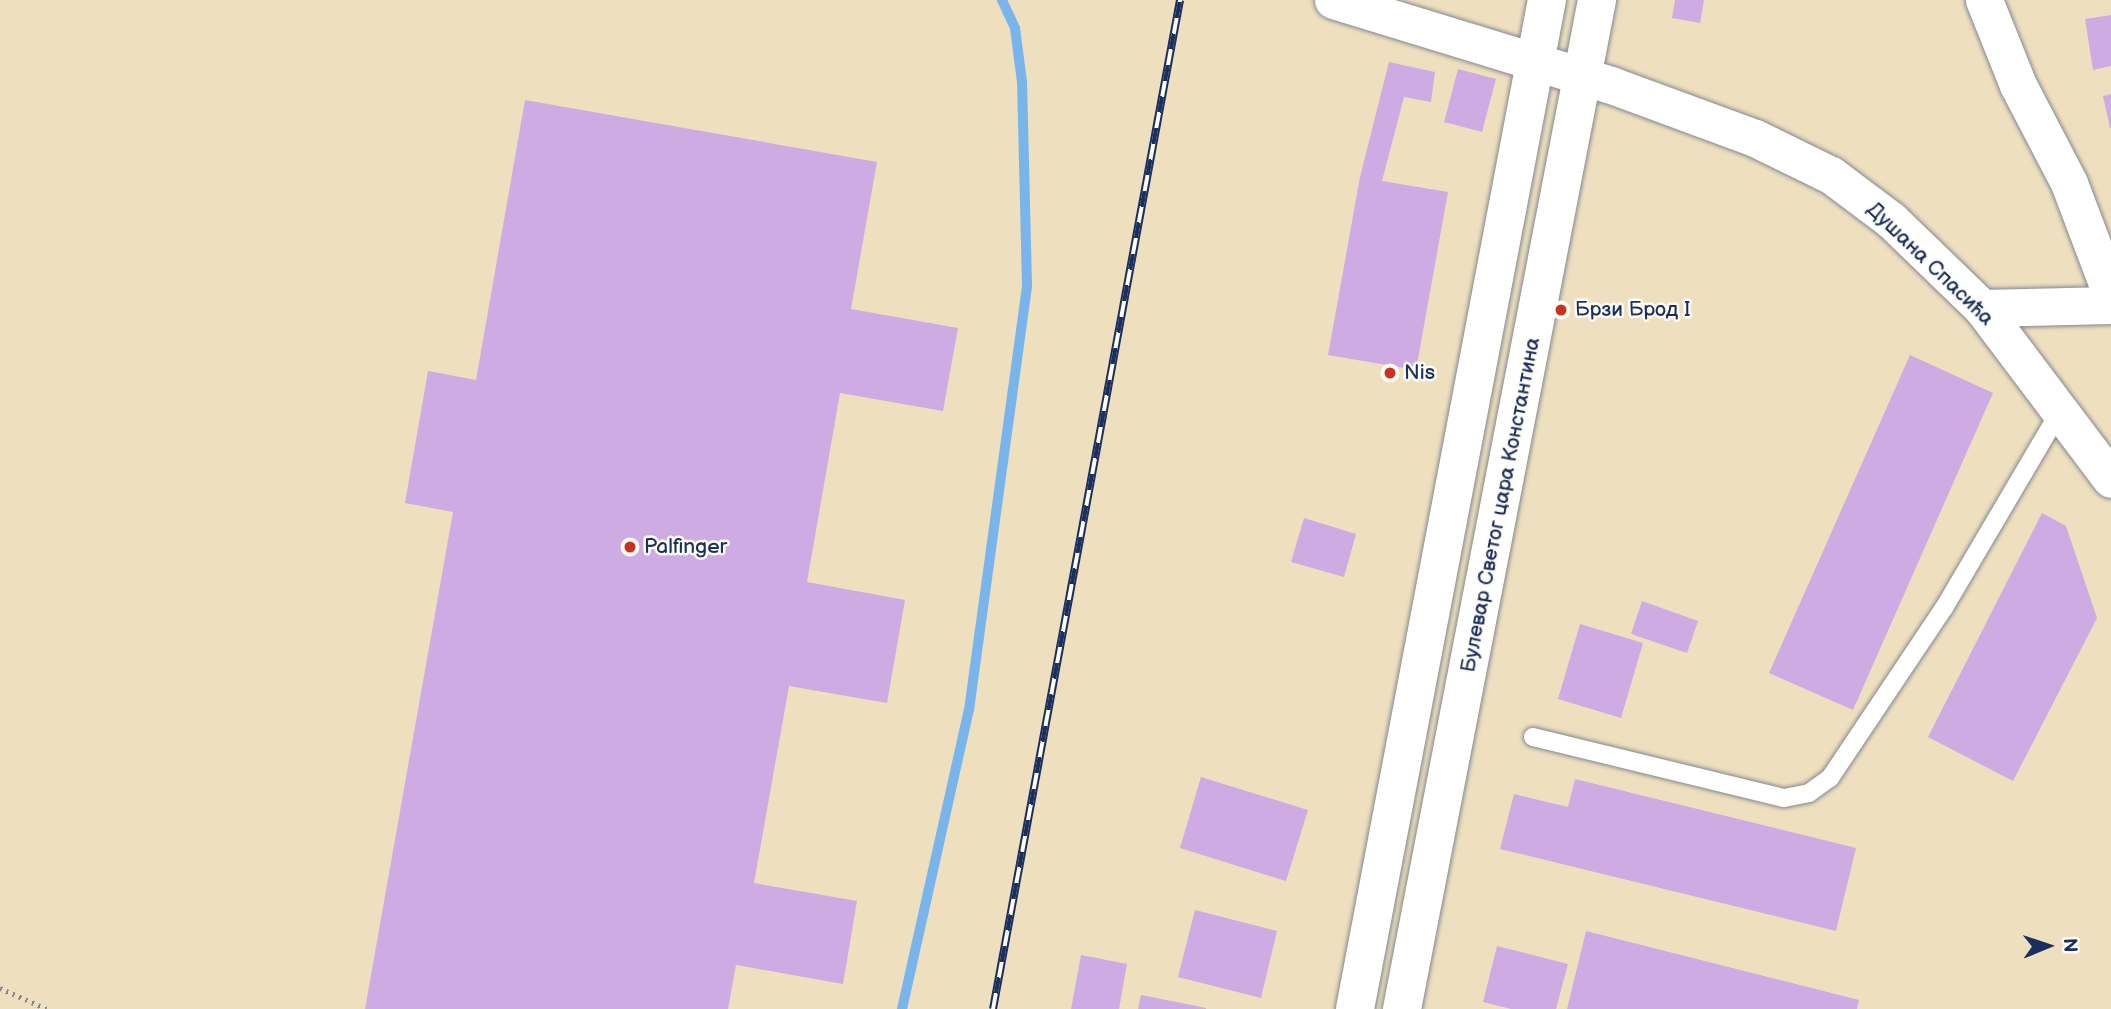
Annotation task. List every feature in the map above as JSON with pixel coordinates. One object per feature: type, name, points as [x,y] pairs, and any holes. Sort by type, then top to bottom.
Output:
[{"type":"main road","points":[[1355,1009],[1547,0]]},
{"type":"main road","name":"Булевар Светог цара Константина","points":[[1402,1009],[1597,0]]},
{"type":"street","name":"Душана Спасића","points":[[1333,0],[1583,76],[1755,138],[1831,175],[1891,220],[1982,308],[2111,479]]},
{"type":"street","points":[[1984,0],[2018,85],[2069,183],[2111,295]]},
{"type":"street","points":[[1982,308],[2111,305]]},
{"type":"lane","points":[[1533,737],[1784,798],[1809,793],[1830,778],[1944,608],[2060,411]]},
{"type":"path","points":[[0,988],[47,1009]]},
{"type":"building","points":[[1675,0],[1704,0],[1700,23],[1672,18]]},
{"type":"building","points":[[2111,15],[2111,66],[2093,70],[2085,19]]},
{"type":"building","points":[[1389,62],[1435,72],[1431,102],[1404,97],[1382,181],[1448,192],[1416,370],[1328,355],[1360,177]]},
{"type":"building","points":[[1458,69],[1496,79],[1482,132],[1444,122]]},
{"type":"building","points":[[2111,94],[2111,128],[2110,128],[2103,96]]},
{"type":"building","name":"Palfinger","points":[[525,100],[877,162],[851,309],[958,328],[943,411],[840,393],[807,582],[905,600],[887,703],[789,686],[754,883],[857,901],[843,984],[736,965],[728,1009],[365,1009],[453,512],[405,503],[428,371],[476,380]]},
{"type":"building","points":[[1910,355],[1993,393],[1853,710],[1769,673]]},
{"type":"building","points":[[2042,513],[2066,526],[2097,618],[2013,781],[1928,737]]},
{"type":"building","points":[[1304,518],[1356,534],[1344,577],[1291,562]]},
{"type":"building","points":[[1642,601],[1698,621],[1687,653],[1631,634]]},
{"type":"building","points":[[1580,624],[1643,643],[1621,718],[1558,699]]},
{"type":"building","points":[[1201,777],[1308,810],[1286,881],[1180,848]]},
{"type":"building","points":[[1575,779],[1856,848],[1836,931],[1500,849],[1514,794],[1568,807]]},
{"type":"building","points":[[1195,910],[1277,931],[1261,998],[1178,977]]},
{"type":"building","points":[[1586,931],[1859,1000],[1857,1009],[1567,1009]]},
{"type":"building","points":[[1497,946],[1568,964],[1556,1009],[1511,1009],[1483,1002]]},
{"type":"building","points":[[1081,955],[1127,964],[1119,1009],[1071,1009]]},
{"type":"building","points":[[1141,995],[1206,1008],[1206,1009],[1138,1009]]},
{"type":"waterway","points":[[902,1009],[969,710],[1027,285],[1022,82],[1015,28],[1002,0]]},
{"type":"railway","points":[[993,1009],[1180,0]]},
{"type":"place","name":"Брзи Брод I","points":[[1561,310]]},
{"type":"place","name":"Nis","points":[[1390,373]]},
{"type":"place","name":"Palfinger","points":[[630,547]]}]
